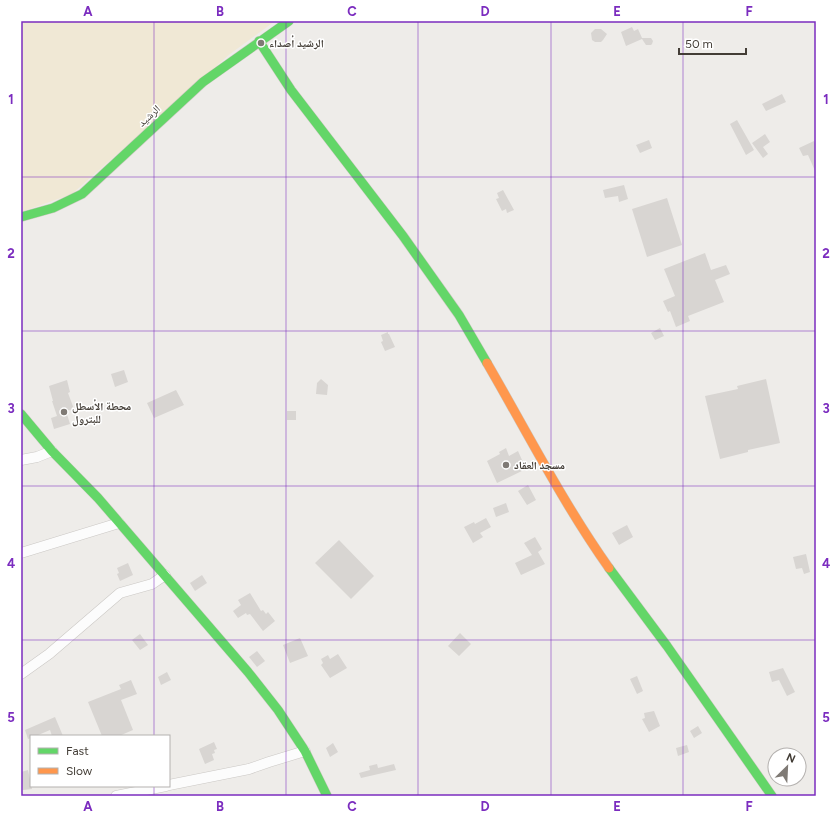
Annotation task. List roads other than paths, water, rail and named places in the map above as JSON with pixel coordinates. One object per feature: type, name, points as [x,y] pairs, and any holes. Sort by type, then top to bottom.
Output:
[{"type":"main road","name":"الرشيد","points":[[21,217],[32,216],[62,206],[82,194],[203,82],[289,21]]},
{"type":"main road","points":[[259,41],[292,90],[403,236],[459,315],[527,432],[562,496],[589,539],[667,646],[772,796]]},
{"type":"main road","points":[[21,414],[52,451],[98,498],[248,672],[278,710],[305,751],[327,796]]},
{"type":"street","points":[[21,460],[37,457],[52,451]]},
{"type":"street","points":[[21,553],[119,523]]},
{"type":"street","points":[[21,674],[49,654],[120,592],[152,584],[165,575]]},
{"type":"street","points":[[170,786],[249,769],[305,751]]},
{"type":"street","points":[[116,796],[163,787]]},
{"type":"place","name":"الرشيد أصداء","points":[[261,43]]},
{"type":"place","name":"محطة الأسطل للبترول","points":[[64,412]]},
{"type":"place","name":"مسجد العقاد","points":[[506,465]]}]
